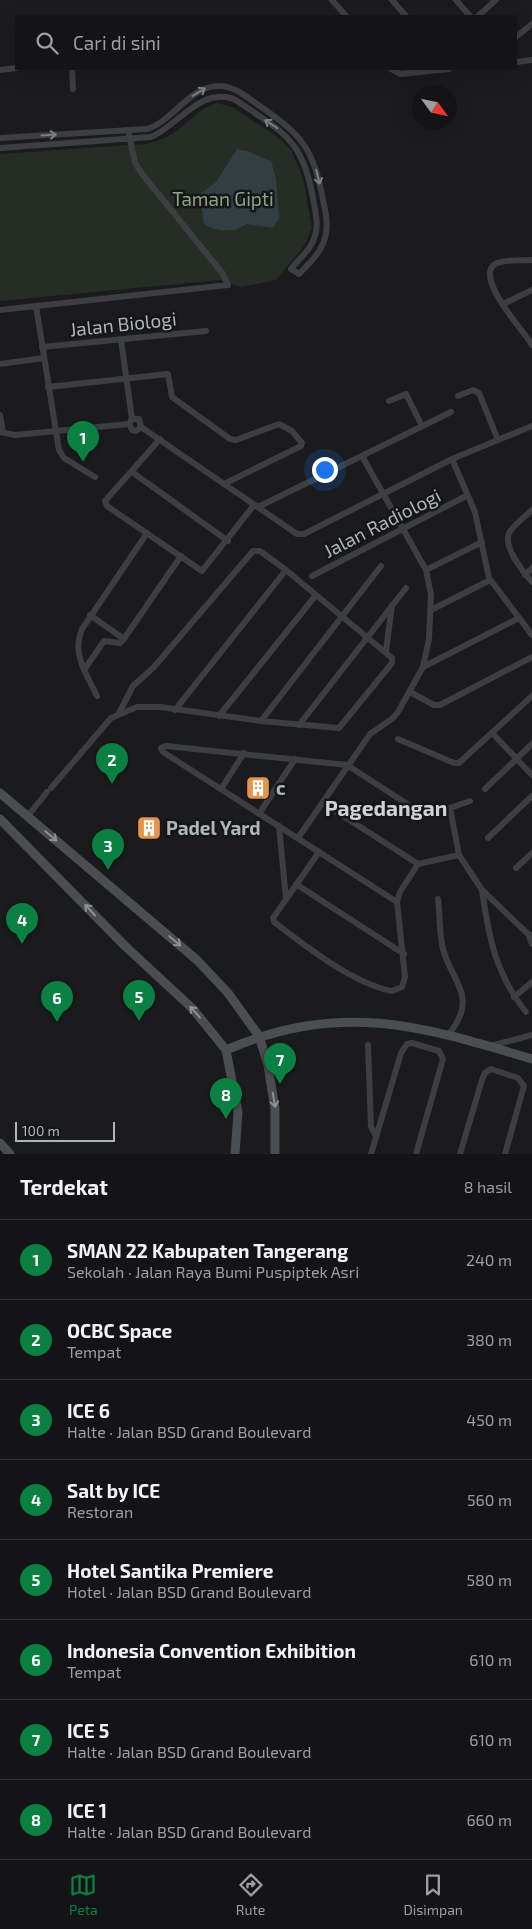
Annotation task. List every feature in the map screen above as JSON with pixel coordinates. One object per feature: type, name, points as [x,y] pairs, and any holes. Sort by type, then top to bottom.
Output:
[{"type":"main road","points":[[0,794],[197,960],[228,993],[259,1036],[268,1065],[276,1109],[276,1154]]},
{"type":"main road","points":[[0,819],[124,945],[193,1009],[226,1050],[238,1112],[235,1154]]},
{"type":"main road","points":[[226,1050],[259,1036],[337,1021],[386,1022],[449,1034],[532,1059]]},
{"type":"main road","points":[[0,1143],[10,1154]]},
{"type":"street","points":[[332,0],[345,15]]},
{"type":"street","points":[[392,0],[405,15]]},
{"type":"street","points":[[456,0],[469,15]]},
{"type":"street","points":[[479,15],[496,0]]},
{"type":"street","points":[[517,36],[532,24]]},
{"type":"street","points":[[517,62],[532,60]]},
{"type":"street","points":[[0,70],[15,68]]},
{"type":"street","points":[[72,70],[73,89]]},
{"type":"street","points":[[393,70],[400,74],[440,70]]},
{"type":"street","points":[[0,138],[152,127],[197,92],[208,87],[229,87],[238,91],[296,132],[312,158],[318,173],[326,215],[324,241],[319,251],[299,274],[291,269],[311,246],[317,227],[310,176],[305,162],[289,138],[234,99],[217,96],[203,100],[157,134],[130,139],[0,148]]},
{"type":"street","points":[[0,310],[228,285],[223,274],[142,175],[135,163],[128,130]]},
{"type":"street","points":[[532,260],[499,263],[492,269],[490,276],[492,286],[503,304],[530,334],[532,345]]},
{"type":"street","points":[[503,304],[532,290]]},
{"type":"street","points":[[36,306],[55,430],[63,457],[95,477]]},
{"type":"street","name":"Jalan Biologi","points":[[42,347],[206,331]]},
{"type":"street","points":[[121,340],[131,421]]},
{"type":"street","points":[[0,364],[44,358]]},
{"type":"street","points":[[48,386],[126,380],[168,374],[171,395],[174,399],[230,439],[236,440],[279,424],[302,442],[301,446],[224,484]]},
{"type":"street","points":[[458,396],[473,390],[479,393],[498,440]]},
{"type":"street","points":[[389,401],[406,394],[422,426]]},
{"type":"street","points":[[160,439],[104,503],[199,570],[204,570],[256,506],[451,412]]},
{"type":"street","points":[[0,414],[1,432],[15,435],[139,420],[142,427],[291,532],[304,534],[452,459],[532,426]]},
{"type":"street","points":[[298,838],[370,734],[392,719],[410,692],[423,667],[429,639],[431,610],[426,570],[362,456]]},
{"type":"street","points":[[452,459],[466,496],[475,512],[490,580],[532,635]]},
{"type":"street","points":[[132,472],[228,541]]},
{"type":"street","name":"Jalan Radiologi","points":[[312,576],[466,496]]},
{"type":"street","points":[[532,510],[511,530],[509,537],[514,560],[532,582]]},
{"type":"street","points":[[98,696],[84,670],[78,653],[78,638],[90,615],[147,533]]},
{"type":"street","points":[[426,570],[482,542]]},
{"type":"street","points":[[28,816],[103,725],[119,713],[143,706],[160,706],[219,716],[335,728],[342,726],[392,663],[392,658],[386,651],[286,570],[260,551],[251,552],[154,667],[133,686],[119,713]]},
{"type":"street","points":[[84,670],[104,641],[120,643],[124,639],[181,556]]},
{"type":"street","points":[[260,721],[381,566]]},
{"type":"street","points":[[525,574],[532,568]]},
{"type":"street","points":[[175,710],[286,570]]},
{"type":"street","points":[[431,610],[490,580]]},
{"type":"street","points":[[300,725],[406,588]]},
{"type":"street","points":[[219,716],[316,594]]},
{"type":"street","points":[[386,651],[392,605]]},
{"type":"street","points":[[90,615],[124,639]]},
{"type":"street","points":[[423,667],[519,618]]},
{"type":"street","points":[[410,692],[434,705],[440,705],[532,657]]},
{"type":"street","points":[[398,739],[454,763],[459,763],[493,734],[532,696]]},
{"type":"street","points":[[493,734],[532,776]]},
{"type":"street","points":[[485,789],[532,744]]},
{"type":"street","points":[[398,902],[163,752],[162,748],[166,746],[244,753],[347,765],[421,813],[450,808],[470,801]]},
{"type":"street","points":[[221,789],[244,753]]},
{"type":"street","points":[[259,814],[295,759]]},
{"type":"street","points":[[488,838],[532,796]]},
{"type":"street","points":[[323,803],[418,864]]},
{"type":"street","points":[[450,808],[459,855],[482,890],[530,935],[532,944]]},
{"type":"street","points":[[278,826],[286,899]]},
{"type":"street","points":[[318,852],[273,918],[274,922],[302,943],[374,987],[392,991],[402,987],[405,977],[398,902],[400,892],[418,864],[459,855]]},
{"type":"street","points":[[516,868],[532,853]]},
{"type":"street","points":[[296,884],[404,954]]},
{"type":"street","points":[[482,890],[492,951],[514,997],[526,1012]]},
{"type":"street","points":[[438,899],[442,948],[462,992],[460,1016],[449,1034]]},
{"type":"street","points":[[514,997],[532,982]]},
{"type":"street","points":[[489,1046],[532,1035]]},
{"type":"street","points":[[371,1154],[403,1048],[412,1043],[439,1051],[443,1055],[416,1154]]},
{"type":"street","points":[[368,1045],[371,1127],[376,1136]]},
{"type":"street","points":[[460,1154],[482,1080],[485,1073],[491,1070],[518,1078],[524,1086],[505,1154]]},
{"type":"green space","name":"Taman Gipti","points":[[217,103],[232,107],[279,138],[291,150],[303,178],[312,228],[304,246],[276,280],[242,287],[220,280],[0,301],[0,154],[146,144],[161,140],[172,134],[200,112]]},
{"type":"shaded area","points":[[237,149],[271,161],[276,179],[279,219],[272,228],[247,224],[235,230],[221,230],[204,224],[200,194],[216,182]]},
{"type":"place","name":"SMAN 22 Kabupaten Tangerang","points":[[83,462]]},
{"type":"place","name":"OCBC Space","points":[[112,784]]},
{"type":"place","name":"c","points":[[258,788]]},
{"type":"place","name":"Padel Yard","points":[[149,828]]},
{"type":"place","name":"ICE 6","points":[[108,870]]},
{"type":"place","name":"Salt by ICE","points":[[22,944]]},
{"type":"place","name":"Hotel Santika Premiere","points":[[139,1021]]},
{"type":"place","name":"Indonesia Convention Exhibition","points":[[57,1022]]},
{"type":"place","name":"ICE 5","points":[[280,1084]]},
{"type":"place","name":"ICE 1","points":[[226,1119]]},
{"type":"district","name":"Pagedangan","points":[[386,809]]}]
